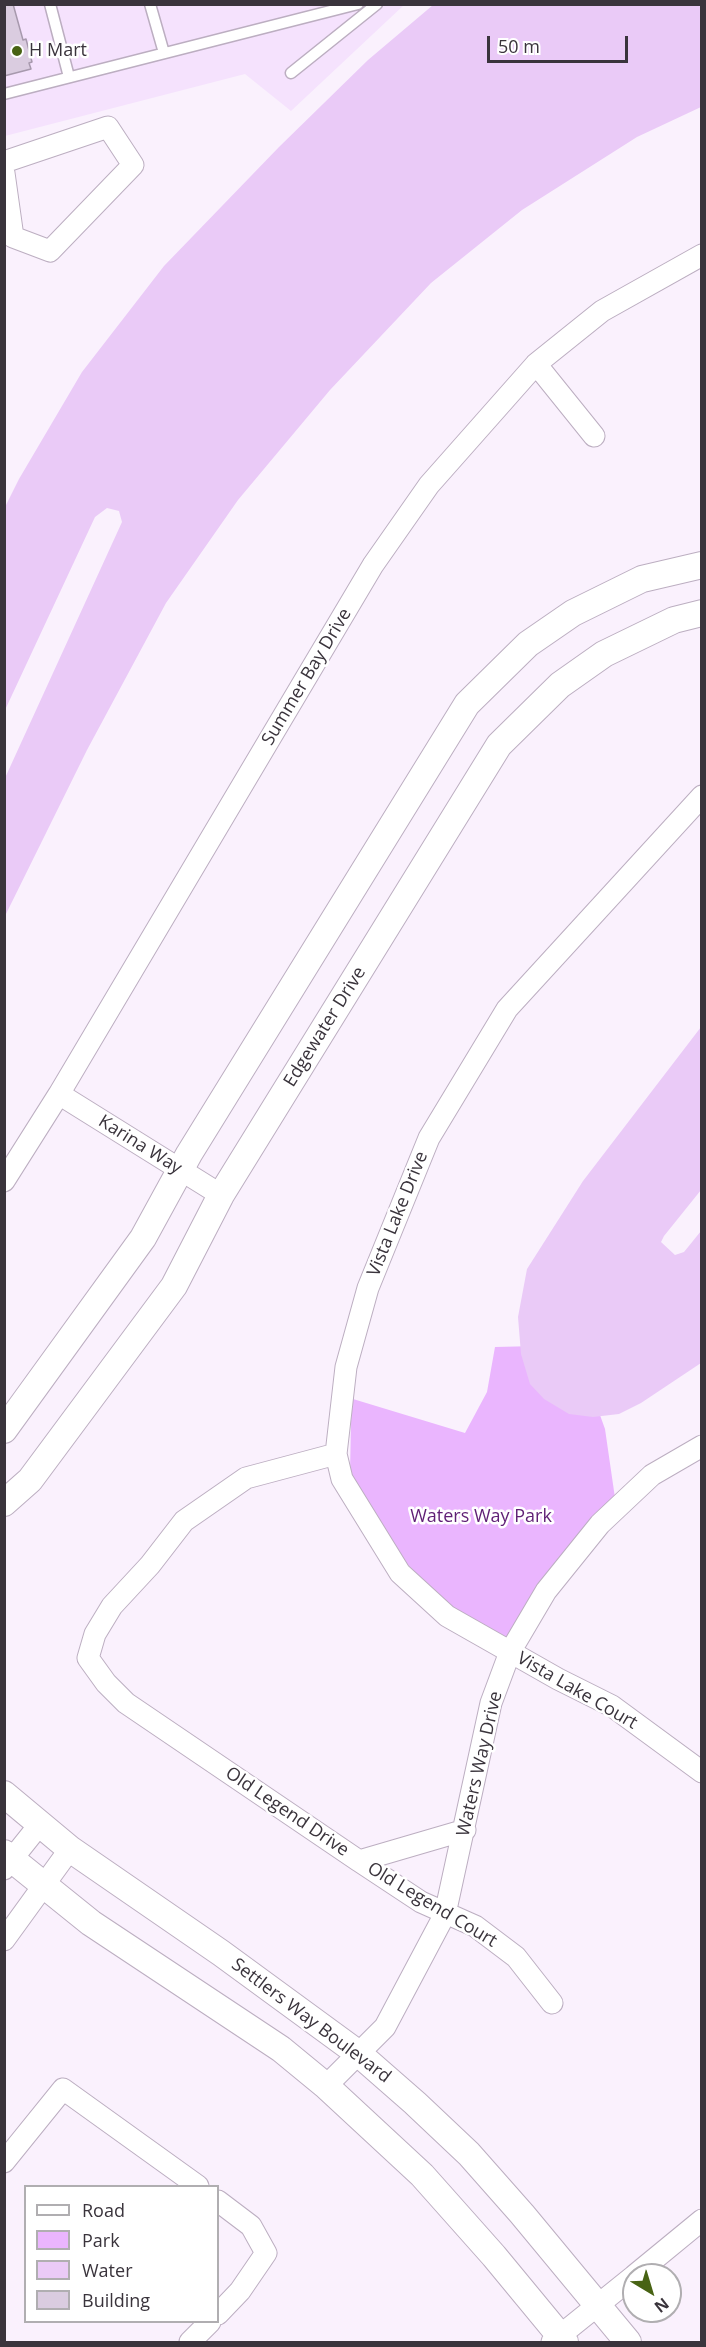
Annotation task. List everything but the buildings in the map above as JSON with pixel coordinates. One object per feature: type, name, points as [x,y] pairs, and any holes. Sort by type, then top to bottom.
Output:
[{"type":"street","points":[[4,162],[108,128],[132,165],[50,251],[13,237],[4,173]]},
{"type":"street","name":"Summer Bay Drive","points":[[4,1181],[59,1094],[373,565],[429,485],[536,364],[602,310],[702,255]]},
{"type":"street","points":[[536,364],[594,436]]},
{"type":"street","points":[[4,1430],[143,1238],[180,1170],[467,704],[528,644],[573,613],[642,579],[702,565]]},
{"type":"street","name":"Edgewater Drive","points":[[4,1503],[30,1480],[174,1286],[221,1195],[499,745],[560,685],[604,654],[674,620],[702,613]]},
{"type":"street","name":"Vista Lake Drive","points":[[510,1652],[447,1616],[400,1573],[342,1479],[336,1454],[345,1366],[368,1288],[429,1138],[507,1009],[702,796]]},
{"type":"street","name":"Karina Way","points":[[59,1094],[221,1195]]},
{"type":"street","name":"Waters Way Drive","points":[[326,2086],[385,2027],[445,1914],[491,1703],[510,1652],[546,1590],[600,1524],[652,1474],[702,1446]]},
{"type":"street","name":"Old Legend Drive","points":[[336,1454],[246,1478],[184,1521],[150,1565],[112,1606],[95,1634],[88,1658],[106,1683],[126,1704],[359,1861],[465,1830]]},
{"type":"street","name":"Vista Lake Court","points":[[510,1652],[612,1706],[702,1772]]},
{"type":"street","name":"Settlers Way Boulevard","points":[[4,1794],[70,1849],[221,1953],[359,2054],[469,2154],[522,2214],[628,2343]]},
{"type":"street","points":[[40,1824],[7,1860],[45,1884],[91,1923],[280,2049],[326,2086],[422,2175],[494,2256],[559,2340],[622,2285]]},
{"type":"street","points":[[4,1940],[70,1849]]},
{"type":"street","name":"Old Legend Court","points":[[359,1861],[421,1902],[475,1926],[516,1957],[552,2003]]},
{"type":"street","points":[[4,2162],[63,2089],[195,2185]]},
{"type":"street","points":[[219,2202],[250,2226],[266,2253],[240,2291],[219,2313]]},
{"type":"street","points":[[649,2263],[702,2220]]},
{"type":"street","points":[[189,2343],[209,2323]]},
{"type":"lane","points":[[50,4],[69,77]]},
{"type":"lane","points":[[150,4],[164,53]]},
{"type":"lane","points":[[4,94],[358,4]]},
{"type":"lane","points":[[291,73],[377,4]]},
{"type":"shaded area","points":[[5,5],[404,5],[291,111],[245,74],[5,136]]},
{"type":"green space","name":"Waters Way Park","points":[[537,1346],[596,1404],[605,1429],[615,1498],[591,1519],[537,1586],[505,1640],[449,1606],[406,1563],[350,1473],[353,1399],[465,1433],[487,1392],[495,1347]]},
{"type":"water","points":[[433,5],[701,5],[701,107],[637,137],[522,210],[431,283],[330,390],[238,500],[166,603],[87,750],[5,916],[5,778],[122,522],[119,511],[107,508],[95,517],[5,710],[5,507],[82,372],[164,266],[279,147],[368,60]]},
{"type":"water","points":[[701,1027],[701,1190],[661,1242],[675,1255],[684,1252],[701,1231],[701,1363],[641,1403],[619,1414],[593,1417],[569,1414],[544,1399],[530,1384],[521,1354],[518,1317],[527,1269],[583,1181]]},
{"type":"place","name":"H Mart","points":[[17,51]]}]
